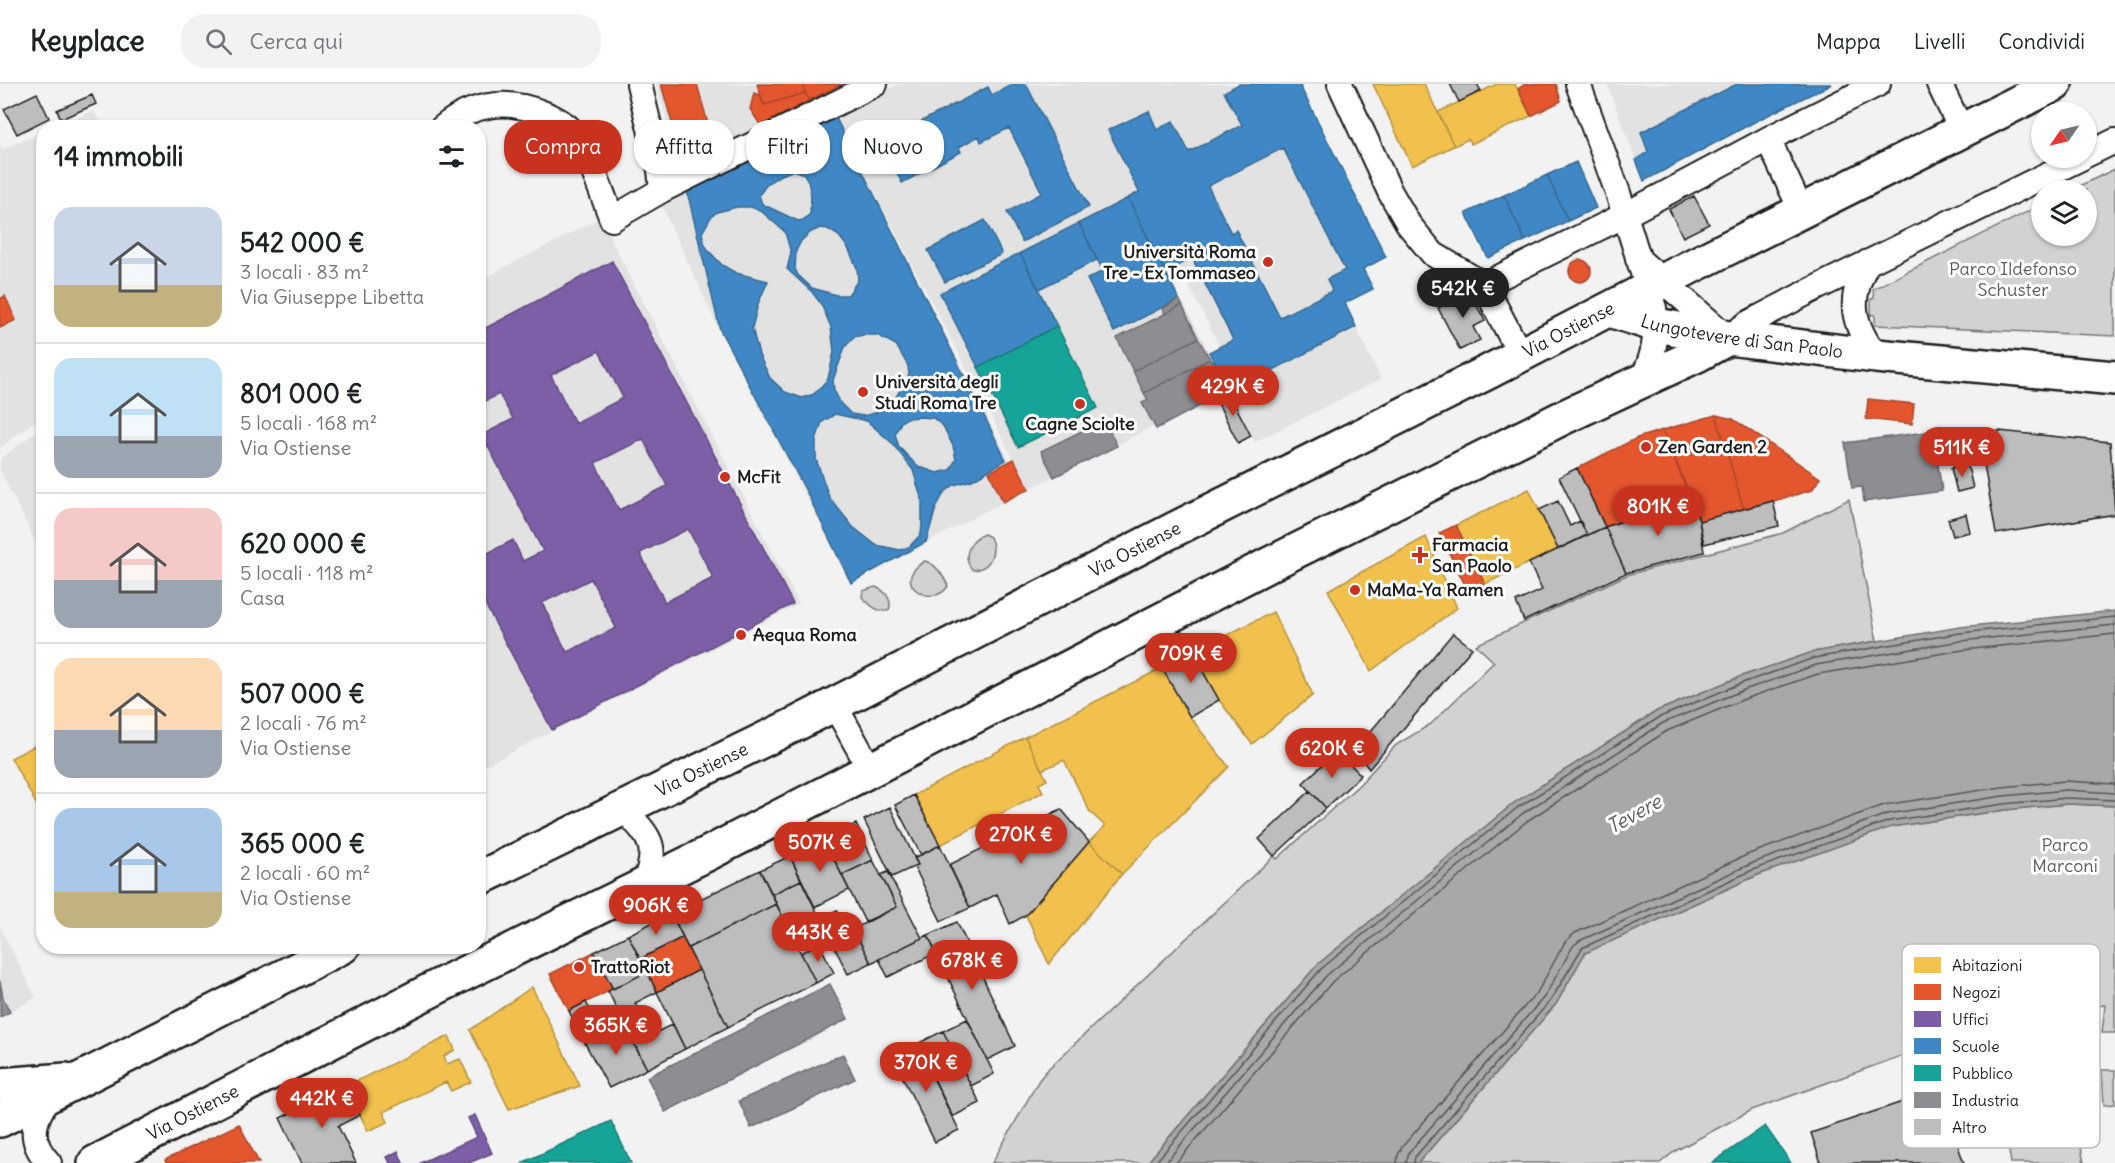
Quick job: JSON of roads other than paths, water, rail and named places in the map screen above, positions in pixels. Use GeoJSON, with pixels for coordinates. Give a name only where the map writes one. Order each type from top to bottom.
{"type":"FeatureCollection","features":[{"type":"Feature","properties":{"kind":"main road","name":"Via Ostiense"},"geometry":{"type":"LineString","coordinates":[[486,875],[834,704],[1174,529],[1521,356],[2055,84]]}},
{"type":"Feature","properties":{"kind":"main road","name":"Lungotevere di San Paolo"},"geometry":{"type":"LineString","coordinates":[[1610,310],[1656,325],[1728,338],[1876,356],[2115,378]]}},
{"type":"Feature","properties":{"kind":"main road","name":"Via Ostiense"},"geometry":{"type":"LineString","coordinates":[[95,1163],[1280,559],[1728,338]]}},
{"type":"Feature","properties":{"kind":"main road"},"geometry":{"type":"LineString","coordinates":[[0,1120],[328,954]]}},
{"type":"Feature","properties":{"kind":"main road"},"geometry":{"type":"LineString","coordinates":[[0,1085],[49,1082],[89,1076]]}},
{"type":"Feature","properties":{"kind":"street"},"geometry":{"type":"LineString","coordinates":[[639,84],[660,170],[662,190]]}},
{"type":"Feature","properties":{"kind":"street"},"geometry":{"type":"LineString","coordinates":[[452,120],[473,109],[507,103],[531,108],[559,120],[572,131],[581,145],[612,219],[662,190],[875,84]]}},
{"type":"Feature","properties":{"kind":"street"},"geometry":{"type":"LineString","coordinates":[[1340,84],[1390,192],[1416,235],[1439,258],[1484,285],[1521,356]]}},
{"type":"Feature","properties":{"kind":"street"},"geometry":{"type":"LineString","coordinates":[[1578,84],[1625,215],[1638,260],[1656,286],[1728,338]]}},
{"type":"Feature","properties":{"kind":"street"},"geometry":{"type":"LineString","coordinates":[[1484,285],[1878,84]]}},
{"type":"Feature","properties":{"kind":"street"},"geometry":{"type":"LineString","coordinates":[[1939,84],[1962,131]]}},
{"type":"Feature","properties":{"kind":"street"},"geometry":{"type":"LineString","coordinates":[[1768,139],[1802,212]]}},
{"type":"Feature","properties":{"kind":"street"},"geometry":{"type":"LineString","coordinates":[[2097,150],[2115,141]]}},
{"type":"Feature","properties":{"kind":"street","name":"Via Ostiense"},"geometry":{"type":"LineString","coordinates":[[1728,338],[1747,324],[1868,262],[2061,168]]}},
{"type":"Feature","properties":{"kind":"street","name":"Lungotevere di San Paolo"},"geometry":{"type":"LineString","coordinates":[[1868,262],[1859,278],[1856,291],[1856,316],[1863,339],[1876,356]]}},
{"type":"Feature","properties":{"kind":"street"},"geometry":{"type":"LineString","coordinates":[[1641,382],[1653,355],[1656,286]]}},
{"type":"Feature","properties":{"kind":"street"},"geometry":{"type":"LineString","coordinates":[[834,704],[870,769]]}},
{"type":"Feature","properties":{"kind":"street"},"geometry":{"type":"LineString","coordinates":[[622,808],[642,831],[652,849],[652,861],[644,885]]}},
{"type":"Feature","properties":{"kind":"street"},"geometry":{"type":"LineString","coordinates":[[49,1097],[37,1116],[34,1130],[38,1148],[49,1163]]}},
{"type":"Feature","properties":{"kind":"water","name":"Tevere"},"geometry":{"type":"Polygon","coordinates":[[[2115,611],[2115,806],[2068,804],[2005,810],[1891,827],[1758,875],[1585,953],[1556,1004],[1418,1163],[1147,1163],[1317,965],[1514,803],[1657,711],[1739,677],[1813,652],[1960,627],[2115,611]]]}},
{"type":"Feature","properties":{"kind":"place","name":"Università Roma Tre - Ex Tommaseo"},"geometry":{"type":"Point","coordinates":[1268,262]}},
{"type":"Feature","properties":{"kind":"place","name":"Università degli Studi Roma Tre"},"geometry":{"type":"Point","coordinates":[863,392]}},
{"type":"Feature","properties":{"kind":"place","name":"Cagne Sciolte"},"geometry":{"type":"Point","coordinates":[1080,404]}},
{"type":"Feature","properties":{"kind":"place","name":"Zen Garden 2"},"geometry":{"type":"Point","coordinates":[1646,447]}},
{"type":"Feature","properties":{"kind":"place","name":"McFit"},"geometry":{"type":"Point","coordinates":[725,477]}},
{"type":"Feature","properties":{"kind":"place","name":"Farmacia San Paolo"},"geometry":{"type":"Point","coordinates":[1420,555]}},
{"type":"Feature","properties":{"kind":"place","name":"MaMa-Ya Ramen"},"geometry":{"type":"Point","coordinates":[1355,590]}},
{"type":"Feature","properties":{"kind":"place","name":"Aequa Roma"},"geometry":{"type":"Point","coordinates":[741,635]}},
{"type":"Feature","properties":{"kind":"place","name":"TrattoRiot"},"geometry":{"type":"Point","coordinates":[579,967]}},
{"type":"Feature","properties":{"kind":"park label","name":"Parco Ildefonso Schuster"},"geometry":{"type":"Point","coordinates":[2013,279]}},
{"type":"Feature","properties":{"kind":"park label","name":"Parco Marconi"},"geometry":{"type":"Point","coordinates":[2065,855]}}]}
